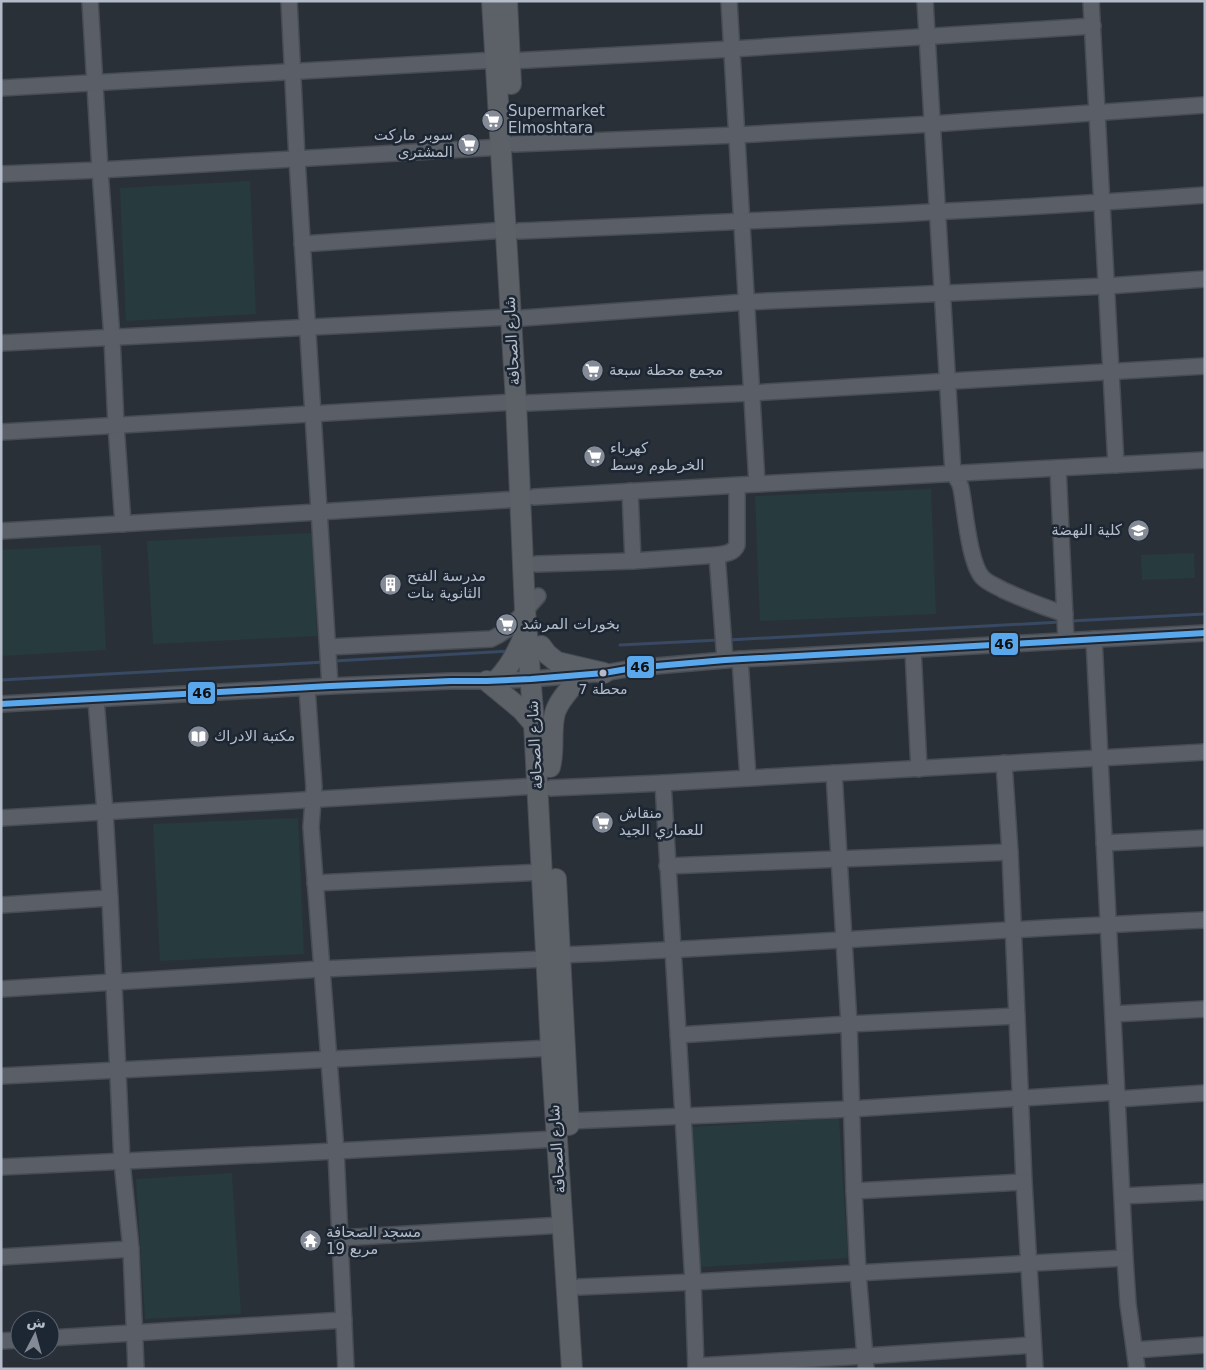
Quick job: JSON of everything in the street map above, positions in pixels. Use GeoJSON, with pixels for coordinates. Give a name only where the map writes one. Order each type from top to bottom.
{"type":"FeatureCollection","features":[{"type":"Feature","properties":{"kind":"main road","name":"شارع الصحافة"},"geometry":{"type":"LineString","coordinates":[[492,1],[503,60],[527,498],[530,612],[550,767],[544,787],[542,872],[553,957],[569,1121],[584,1369]]}},
{"type":"Feature","properties":{"kind":"main road","name":"شارع الصحافة"},"geometry":{"type":"LineString","coordinates":[[503,60],[507,1]]}},
{"type":"Feature","properties":{"kind":"main road","name":"شارع الصحافة"},"geometry":{"type":"LineString","coordinates":[[527,498],[536,564],[530,612],[541,646],[534,724],[544,787],[553,957],[551,1048],[572,1369]]}},
{"type":"Feature","properties":{"kind":"main road"},"geometry":{"type":"LineString","coordinates":[[530,612],[514,658],[503,674],[491,681],[534,724]]}},
{"type":"Feature","properties":{"kind":"main road"},"geometry":{"type":"LineString","coordinates":[[541,646],[557,662],[604,673]]}},
{"type":"Feature","properties":{"kind":"main road"},"geometry":{"type":"LineString","coordinates":[[550,767],[553,753],[554,714],[562,699],[582,675]]}},
{"type":"Feature","properties":{"kind":"street"},"geometry":{"type":"LineString","coordinates":[[90,1],[123,524]]}},
{"type":"Feature","properties":{"kind":"street"},"geometry":{"type":"LineString","coordinates":[[289,1],[296,159],[330,686]]}},
{"type":"Feature","properties":{"kind":"street"},"geometry":{"type":"LineString","coordinates":[[729,1],[757,484]]}},
{"type":"Feature","properties":{"kind":"street"},"geometry":{"type":"LineString","coordinates":[[925,1],[952,473],[961,488],[972,553],[982,577],[991,584],[1020,598],[1065,614]]}},
{"type":"Feature","properties":{"kind":"street"},"geometry":{"type":"LineString","coordinates":[[1091,1],[1116,465]]}},
{"type":"Feature","properties":{"kind":"street"},"geometry":{"type":"LineString","coordinates":[[1,88],[732,49],[1093,26]]}},
{"type":"Feature","properties":{"kind":"street"},"geometry":{"type":"LineString","coordinates":[[1,174],[296,159],[508,145],[932,124],[1205,105]]}},
{"type":"Feature","properties":{"kind":"street"},"geometry":{"type":"LineString","coordinates":[[302,244],[513,230],[742,222],[1205,195]]}},
{"type":"Feature","properties":{"kind":"street"},"geometry":{"type":"LineString","coordinates":[[1,343],[517,318],[746,302],[1107,286],[1205,279]]}},
{"type":"Feature","properties":{"kind":"street"},"geometry":{"type":"LineString","coordinates":[[1,432],[522,403],[752,393],[1205,366]]}},
{"type":"Feature","properties":{"kind":"street"},"geometry":{"type":"LineString","coordinates":[[1,531],[630,491],[1205,460]]}},
{"type":"Feature","properties":{"kind":"street"},"geometry":{"type":"LineString","coordinates":[[1058,468],[1066,640]]}},
{"type":"Feature","properties":{"kind":"street"},"geometry":{"type":"LineString","coordinates":[[536,564],[718,556],[732,551],[736,549],[737,545],[737,486]]}},
{"type":"Feature","properties":{"kind":"street"},"geometry":{"type":"LineString","coordinates":[[630,491],[633,561]]}},
{"type":"Feature","properties":{"kind":"street"},"geometry":{"type":"LineString","coordinates":[[718,556],[748,778]]}},
{"type":"Feature","properties":{"kind":"street"},"geometry":{"type":"LineString","coordinates":[[328,647],[491,640],[530,612]]}},
{"type":"Feature","properties":{"kind":"street"},"geometry":{"type":"LineString","coordinates":[[1,704],[330,686],[538,679],[604,673],[633,668],[732,660],[1205,633]]}},
{"type":"Feature","properties":{"kind":"street"},"geometry":{"type":"LineString","coordinates":[[1094,639],[1125,1258],[1128,1304],[1137,1369]]}},
{"type":"Feature","properties":{"kind":"street"},"geometry":{"type":"LineString","coordinates":[[913,650],[919,768]]}},
{"type":"Feature","properties":{"kind":"street"},"geometry":{"type":"LineString","coordinates":[[307,688],[314,787],[311,826],[336,1151],[346,1369]]}},
{"type":"Feature","properties":{"kind":"street"},"geometry":{"type":"LineString","coordinates":[[96,700],[105,812],[122,1162],[131,1249],[136,1369]]}},
{"type":"Feature","properties":{"kind":"street"},"geometry":{"type":"LineString","coordinates":[[1,818],[1205,752]]}},
{"type":"Feature","properties":{"kind":"street"},"geometry":{"type":"LineString","coordinates":[[1004,763],[1035,1369]]}},
{"type":"Feature","properties":{"kind":"street"},"geometry":{"type":"LineString","coordinates":[[834,773],[844,939],[858,1273],[866,1362]]}},
{"type":"Feature","properties":{"kind":"street"},"geometry":{"type":"LineString","coordinates":[[662,783],[693,1282],[696,1367],[866,1362],[1033,1344]]}},
{"type":"Feature","properties":{"kind":"street"},"geometry":{"type":"LineString","coordinates":[[1104,843],[1205,838]]}},
{"type":"Feature","properties":{"kind":"street"},"geometry":{"type":"LineString","coordinates":[[667,866],[1010,852]]}},
{"type":"Feature","properties":{"kind":"street"},"geometry":{"type":"LineString","coordinates":[[315,883],[542,872]]}},
{"type":"Feature","properties":{"kind":"street"},"geometry":{"type":"LineString","coordinates":[[1,905],[110,898]]}},
{"type":"Feature","properties":{"kind":"street"},"geometry":{"type":"LineString","coordinates":[[1,989],[844,939],[1205,920]]}},
{"type":"Feature","properties":{"kind":"street"},"geometry":{"type":"LineString","coordinates":[[1113,1014],[1205,1009]]}},
{"type":"Feature","properties":{"kind":"street"},"geometry":{"type":"LineString","coordinates":[[678,1035],[1017,1016]]}},
{"type":"Feature","properties":{"kind":"street"},"geometry":{"type":"LineString","coordinates":[[1,1076],[551,1048]]}},
{"type":"Feature","properties":{"kind":"street"},"geometry":{"type":"LineString","coordinates":[[569,1121],[851,1109],[1020,1098],[1205,1093]]}},
{"type":"Feature","properties":{"kind":"street"},"geometry":{"type":"LineString","coordinates":[[1,1168],[556,1139]]}},
{"type":"Feature","properties":{"kind":"street"},"geometry":{"type":"LineString","coordinates":[[854,1191],[1024,1182]]}},
{"type":"Feature","properties":{"kind":"street"},"geometry":{"type":"LineString","coordinates":[[1122,1196],[1205,1192]]}},
{"type":"Feature","properties":{"kind":"street"},"geometry":{"type":"LineString","coordinates":[[339,1238],[562,1226]]}},
{"type":"Feature","properties":{"kind":"street"},"geometry":{"type":"LineString","coordinates":[[1,1257],[131,1249]]}},
{"type":"Feature","properties":{"kind":"street"},"geometry":{"type":"LineString","coordinates":[[579,1287],[1125,1258]]}},
{"type":"Feature","properties":{"kind":"street"},"geometry":{"type":"LineString","coordinates":[[60,1337],[344,1320]]}},
{"type":"Feature","properties":{"kind":"street"},"geometry":{"type":"LineString","coordinates":[[1135,1350],[1205,1345]]}},
{"type":"Feature","properties":{"kind":"green space"},"geometry":{"type":"Polygon","coordinates":[[[250,181],[256,314],[126,321],[120,188],[250,181]]]}},
{"type":"Feature","properties":{"kind":"green space"},"geometry":{"type":"Polygon","coordinates":[[[931,489],[936,614],[760,621],[755,496],[931,489]]]}},
{"type":"Feature","properties":{"kind":"green space"},"geometry":{"type":"Polygon","coordinates":[[[312,533],[317,636],[153,644],[147,541],[312,533]]]}},
{"type":"Feature","properties":{"kind":"green space"},"geometry":{"type":"Polygon","coordinates":[[[101,545],[106,650],[1,656],[1,550],[101,545]]]}},
{"type":"Feature","properties":{"kind":"green space"},"geometry":{"type":"Polygon","coordinates":[[[1194,553],[1195,578],[1142,580],[1141,555],[1194,553]]]}},
{"type":"Feature","properties":{"kind":"green space"},"geometry":{"type":"Polygon","coordinates":[[[298,818],[304,954],[160,961],[153,824],[298,818]]]}},
{"type":"Feature","properties":{"kind":"green space"},"geometry":{"type":"Polygon","coordinates":[[[839,1118],[848,1258],[701,1267],[691,1127],[839,1118]]]}},
{"type":"Feature","properties":{"kind":"green space"},"geometry":{"type":"Polygon","coordinates":[[[232,1173],[241,1314],[145,1319],[136,1179],[232,1173]]]}},
{"type":"Feature","properties":{"kind":"waterway"},"geometry":{"type":"LineString","coordinates":[[1070,621],[1205,614]]}},
{"type":"Feature","properties":{"kind":"waterway"},"geometry":{"type":"LineString","coordinates":[[728,640],[1061,622]]}},
{"type":"Feature","properties":{"kind":"waterway"},"geometry":{"type":"LineString","coordinates":[[620,645],[719,640]]}},
{"type":"Feature","properties":{"kind":"waterway"},"geometry":{"type":"LineString","coordinates":[[334,661],[510,651]]}},
{"type":"Feature","properties":{"kind":"waterway"},"geometry":{"type":"LineString","coordinates":[[1,680],[325,662]]}},
{"type":"Feature","properties":{"kind":"transit line","name":"46"},"geometry":{"type":"LineString","coordinates":[[1,704],[330,686],[531,679],[725,660],[1205,633]]}},
{"type":"Feature","properties":{"kind":"place","name":"Supermarket Elmoshtara"},"geometry":{"type":"Point","coordinates":[492,120]}},
{"type":"Feature","properties":{"kind":"place","name":"سوبر ماركت المشترى"},"geometry":{"type":"Point","coordinates":[469,144]}},
{"type":"Feature","properties":{"kind":"place","name":"مجمع محطة سبعة"},"geometry":{"type":"Point","coordinates":[593,370]}},
{"type":"Feature","properties":{"kind":"place","name":"كهرباء الخرطوم وسط"},"geometry":{"type":"Point","coordinates":[594,457]}},
{"type":"Feature","properties":{"kind":"place","name":"كلية النهضة"},"geometry":{"type":"Point","coordinates":[1138,530]}},
{"type":"Feature","properties":{"kind":"place","name":"مدرسة الفتح الثانوية بنات"},"geometry":{"type":"Point","coordinates":[391,585]}},
{"type":"Feature","properties":{"kind":"place","name":"بخورات المرشد"},"geometry":{"type":"Point","coordinates":[506,624]}},
{"type":"Feature","properties":{"kind":"place","name":"محطة 7"},"geometry":{"type":"Point","coordinates":[603,673]}},
{"type":"Feature","properties":{"kind":"place","name":"مكتبة الادراك"},"geometry":{"type":"Point","coordinates":[198,736]}},
{"type":"Feature","properties":{"kind":"place","name":"منقاش للعماري الجيد"},"geometry":{"type":"Point","coordinates":[603,822]}},
{"type":"Feature","properties":{"kind":"place","name":"مسجد الصحافة مربع 19"},"geometry":{"type":"Point","coordinates":[310,1241]}}]}
